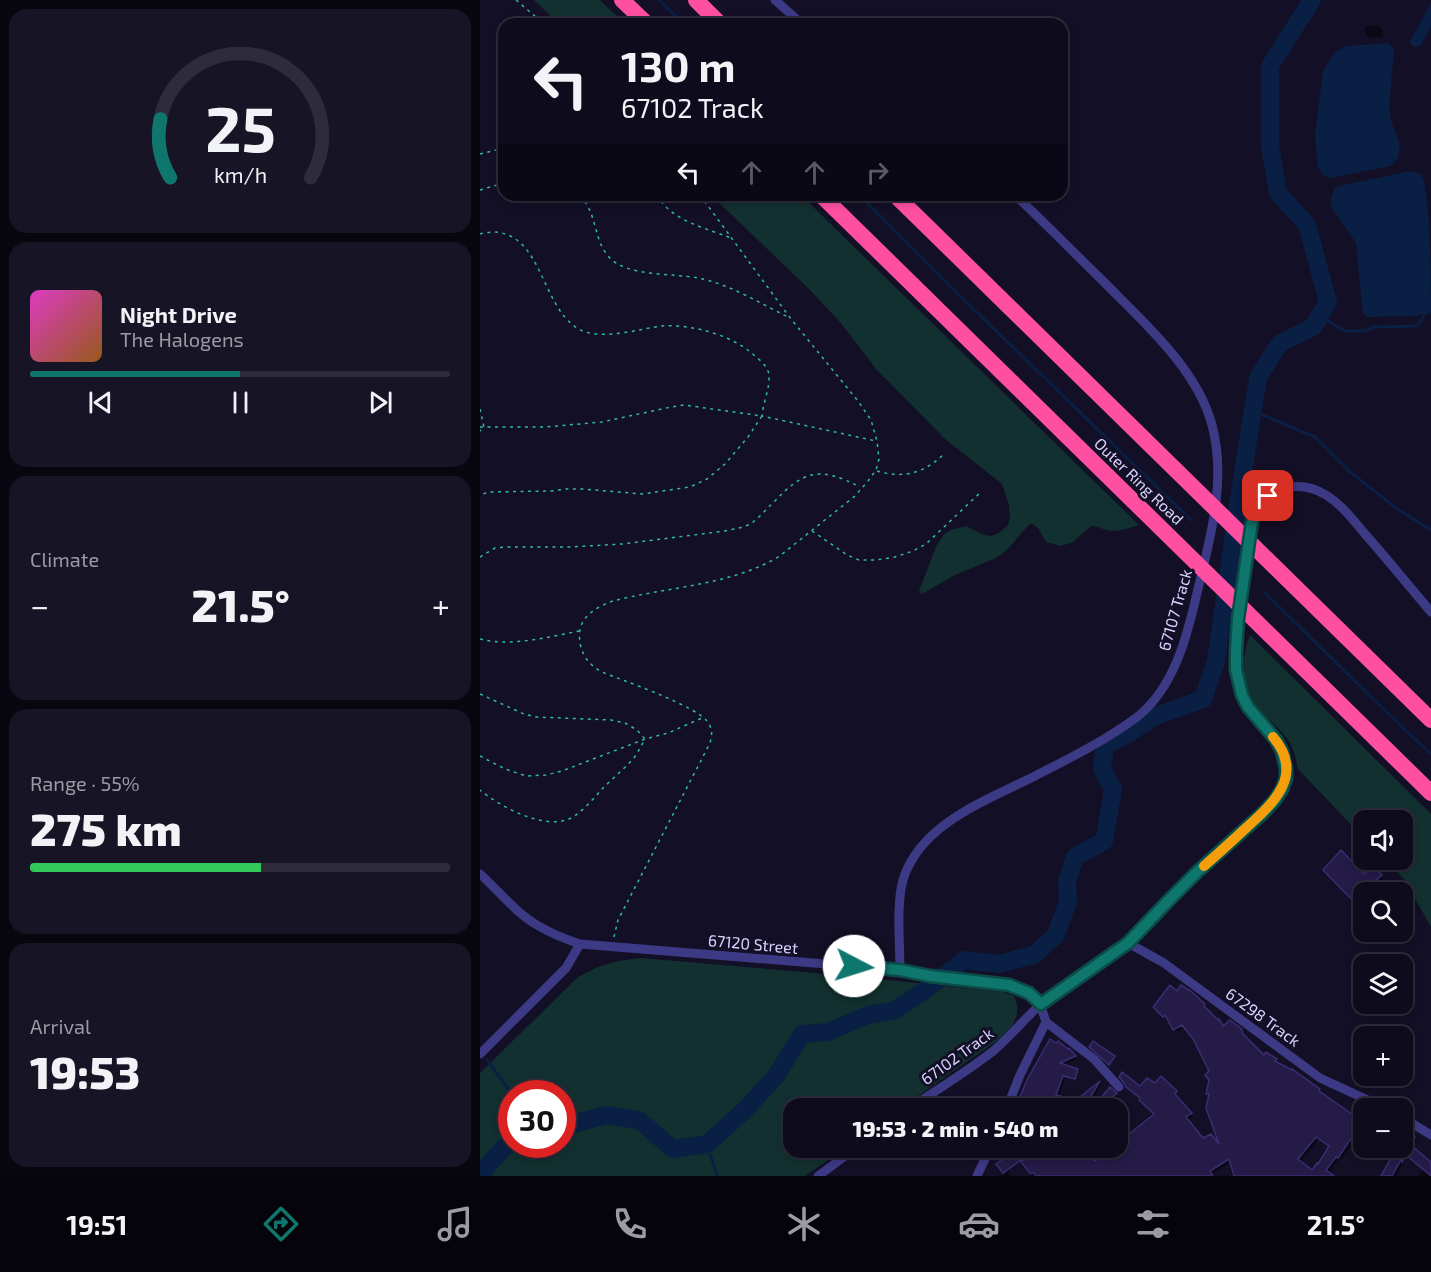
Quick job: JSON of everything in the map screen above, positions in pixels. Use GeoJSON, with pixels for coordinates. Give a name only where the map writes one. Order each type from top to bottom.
{"type":"FeatureCollection","features":[{"type":"Feature","properties":{"kind":"highway"},"geometry":{"type":"LineString","coordinates":[[622,0],[640,18]]}},
{"type":"Feature","properties":{"kind":"highway"},"geometry":{"type":"LineString","coordinates":[[696,0],[714,18]]}},
{"type":"Feature","properties":{"kind":"highway","name":"Outer Ring Road"},"geometry":{"type":"LineString","coordinates":[[827,201],[1184,551],[1245,619],[1431,793]]}},
{"type":"Feature","properties":{"kind":"highway","name":"Outer Ring Road"},"geometry":{"type":"LineString","coordinates":[[901,201],[1431,720]]}},
{"type":"Feature","properties":{"kind":"street"},"geometry":{"type":"LineString","coordinates":[[775,0],[795,18]]}},
{"type":"Feature","properties":{"kind":"street","name":"67107 Track"},"geometry":{"type":"LineString","coordinates":[[900,970],[901,892],[904,878],[914,858],[929,839],[961,814],[1070,758],[1138,716],[1154,700],[1167,682],[1178,659],[1194,607],[1211,537],[1218,484],[1215,444],[1212,425],[1206,409],[1185,370],[1155,334],[1021,201]]}},
{"type":"Feature","properties":{"kind":"street","name":"67102 Track"},"geometry":{"type":"LineString","coordinates":[[925,1098],[992,1052],[1041,1004],[1128,943],[1197,872],[1262,814],[1282,789],[1286,769],[1282,751],[1276,740],[1248,707],[1238,682],[1236,651],[1245,619],[1245,568],[1252,521],[1263,501],[1273,493],[1297,486],[1317,490],[1328,496],[1372,541],[1431,612]]}},
{"type":"Feature","properties":{"kind":"street","name":"67120 Street"},"geometry":{"type":"LineString","coordinates":[[480,874],[521,914],[535,924],[580,944],[900,970],[930,976],[1009,985],[1029,993],[1041,1004]]}},
{"type":"Feature","properties":{"kind":"street","name":"67298 Track"},"geometry":{"type":"LineString","coordinates":[[1128,943],[1164,963],[1320,1078],[1363,1098]]}},
{"type":"Feature","properties":{"kind":"street"},"geometry":{"type":"LineString","coordinates":[[480,1054],[566,968],[580,944]]}},
{"type":"Feature","properties":{"kind":"street"},"geometry":{"type":"LineString","coordinates":[[1041,1004],[1046,1022],[1094,1059],[1119,1087]]}},
{"type":"Feature","properties":{"kind":"street"},"geometry":{"type":"LineString","coordinates":[[1010,1098],[1046,1022]]}},
{"type":"Feature","properties":{"kind":"street"},"geometry":{"type":"LineString","coordinates":[[1413,1124],[1431,1135]]}},
{"type":"Feature","properties":{"kind":"street"},"geometry":{"type":"LineString","coordinates":[[818,1176],[842,1158]]}},
{"type":"Feature","properties":{"kind":"street"},"geometry":{"type":"LineString","coordinates":[[977,1176],[985,1158]]}},
{"type":"Feature","properties":{"kind":"path"},"geometry":{"type":"LineString","coordinates":[[516,0],[537,18]]}},
{"type":"Feature","properties":{"kind":"path"},"geometry":{"type":"LineString","coordinates":[[480,154],[498,150]]}},
{"type":"Feature","properties":{"kind":"path"},"geometry":{"type":"LineString","coordinates":[[480,190],[498,185]]}},
{"type":"Feature","properties":{"kind":"path"},"geometry":{"type":"LineString","coordinates":[[585,201],[591,211],[603,249],[619,265],[647,272],[699,278],[738,291],[791,319]]}},
{"type":"Feature","properties":{"kind":"path"},"geometry":{"type":"LineString","coordinates":[[661,201],[677,216],[732,238]]}},
{"type":"Feature","properties":{"kind":"path"},"geometry":{"type":"LineString","coordinates":[[612,947],[618,920],[711,739],[712,733],[706,720],[687,708],[596,669],[589,663],[580,645],[580,630],[585,618],[601,605],[619,599],[724,578],[768,563],[855,496],[876,470],[879,459],[871,420],[791,319],[704,201]]}},
{"type":"Feature","properties":{"kind":"path"},"geometry":{"type":"LineString","coordinates":[[480,234],[494,232],[508,235],[520,243],[531,255],[561,313],[580,330],[605,334],[677,326],[719,335],[740,344],[760,360],[767,370],[769,382],[762,416],[748,437],[725,464],[707,479],[690,486],[642,494],[566,489],[489,492],[480,495]]}},
{"type":"Feature","properties":{"kind":"path"},"geometry":{"type":"LineString","coordinates":[[480,427],[546,427],[602,422],[684,405],[762,416],[877,441]]}},
{"type":"Feature","properties":{"kind":"path"},"geometry":{"type":"LineString","coordinates":[[480,409],[484,427]]}},
{"type":"Feature","properties":{"kind":"path"},"geometry":{"type":"LineString","coordinates":[[480,431],[484,427]]}},
{"type":"Feature","properties":{"kind":"path"},"geometry":{"type":"LineString","coordinates":[[876,470],[908,474],[934,464],[944,453]]}},
{"type":"Feature","properties":{"kind":"path"},"geometry":{"type":"LineString","coordinates":[[480,557],[495,548],[622,544],[739,528],[758,518],[795,481],[817,474],[846,480],[861,488]]}},
{"type":"Feature","properties":{"kind":"path"},"geometry":{"type":"LineString","coordinates":[[811,531],[837,549],[859,560],[895,557],[913,552],[926,544],[982,491]]}},
{"type":"Feature","properties":{"kind":"path"},"geometry":{"type":"LineString","coordinates":[[480,639],[517,641],[551,637],[580,630]]}},
{"type":"Feature","properties":{"kind":"path"},"geometry":{"type":"LineString","coordinates":[[480,694],[536,717],[611,720],[624,723],[637,730],[645,739]]}},
{"type":"Feature","properties":{"kind":"path"},"geometry":{"type":"LineString","coordinates":[[480,756],[526,776],[546,775],[645,739],[668,733],[702,717]]}},
{"type":"Feature","properties":{"kind":"path"},"geometry":{"type":"LineString","coordinates":[[480,789],[491,799],[534,819],[554,822],[569,819],[583,809],[634,757],[645,739]]}},
{"type":"Feature","properties":{"kind":"green space"},"geometry":{"type":"Polygon","coordinates":[[[534,0],[600,0],[619,18],[553,18],[534,0]]]}},
{"type":"Feature","properties":{"kind":"green space"},"geometry":{"type":"Polygon","coordinates":[[[717,201],[807,201],[1139,525],[1115,531],[1091,526],[1073,542],[1061,546],[1046,542],[1038,528],[1031,523],[1009,548],[996,558],[955,575],[922,594],[919,591],[936,547],[944,534],[966,526],[991,536],[999,533],[1008,525],[1009,505],[1002,484],[945,439],[877,370],[840,322],[717,201]]]}},
{"type":"Feature","properties":{"kind":"green space"},"geometry":{"type":"Polygon","coordinates":[[[1250,635],[1431,814],[1431,927],[1413,895],[1413,882],[1406,882],[1395,870],[1413,870],[1413,810],[1353,810],[1353,827],[1297,768],[1290,743],[1256,705],[1244,676],[1244,656],[1250,635]]]}},
{"type":"Feature","properties":{"kind":"green space"},"geometry":{"type":"Polygon","coordinates":[[[641,958],[1003,992],[1014,996],[1017,1014],[1013,1025],[998,1040],[915,1098],[783,1098],[783,1158],[831,1158],[805,1176],[480,1176],[480,1073],[578,977],[598,967],[641,958]]]}},
{"type":"Feature","properties":{"kind":"water"},"geometry":{"type":"Polygon","coordinates":[[[1431,3],[1431,27],[1421,45],[1415,47],[1410,41],[1431,3]]]}},
{"type":"Feature","properties":{"kind":"water"},"geometry":{"type":"Polygon","coordinates":[[[1389,43],[1394,51],[1389,106],[1391,121],[1400,145],[1398,158],[1391,166],[1330,178],[1322,174],[1318,167],[1315,135],[1323,71],[1334,53],[1345,46],[1389,43]]]}},
{"type":"Feature","properties":{"kind":"water"},"geometry":{"type":"Polygon","coordinates":[[[1410,171],[1421,175],[1425,187],[1430,242],[1431,313],[1414,316],[1367,317],[1363,313],[1356,243],[1331,207],[1331,197],[1335,187],[1410,171]]]}},
{"type":"Feature","properties":{"kind":"building"},"geometry":{"type":"Polygon","coordinates":[[[1341,850],[1353,863],[1353,870],[1360,870],[1364,874],[1368,870],[1377,870],[1382,875],[1375,882],[1353,882],[1353,901],[1323,870],[1341,850]]]}},
{"type":"Feature","properties":{"kind":"building"},"geometry":{"type":"Polygon","coordinates":[[[1170,985],[1177,991],[1181,985],[1205,1004],[1204,1006],[1219,1019],[1223,1026],[1230,1020],[1242,1029],[1242,1033],[1264,1055],[1266,1052],[1277,1059],[1275,1061],[1292,1069],[1353,1115],[1353,1136],[1338,1158],[1336,1157],[1326,1170],[1334,1176],[1234,1176],[1229,1159],[1210,1171],[1213,1176],[1036,1176],[1030,1173],[1021,1162],[1027,1158],[1093,1158],[1095,1161],[1099,1158],[1128,1158],[1128,1135],[1154,1114],[1126,1087],[1119,1077],[1122,1072],[1140,1086],[1147,1078],[1155,1083],[1161,1076],[1177,1091],[1175,1094],[1192,1113],[1186,1117],[1203,1138],[1211,1134],[1219,1144],[1206,1108],[1209,1080],[1205,1075],[1209,1071],[1193,1039],[1182,1025],[1173,1030],[1165,1015],[1163,1017],[1153,1007],[1170,985]],[[1316,1137],[1298,1159],[1312,1170],[1329,1146],[1316,1137]]]}},
{"type":"Feature","properties":{"kind":"building"},"geometry":{"type":"Polygon","coordinates":[[[1050,1039],[1069,1048],[1076,1056],[1060,1063],[1078,1069],[1075,1079],[1063,1076],[1056,1095],[1069,1098],[1019,1098],[1050,1039]]]}},
{"type":"Feature","properties":{"kind":"building"},"geometry":{"type":"Polygon","coordinates":[[[1093,1041],[1115,1056],[1109,1065],[1089,1047],[1093,1041]]]}},
{"type":"Feature","properties":{"kind":"building"},"geometry":{"type":"Polygon","coordinates":[[[1100,1081],[1090,1098],[1079,1098],[1100,1081]]]}},
{"type":"Feature","properties":{"kind":"building"},"geometry":{"type":"Polygon","coordinates":[[[1110,1087],[1117,1093],[1114,1098],[1101,1098],[1110,1087]]]}},
{"type":"Feature","properties":{"kind":"building"},"geometry":{"type":"Polygon","coordinates":[[[1413,1147],[1431,1162],[1431,1176],[1410,1158],[1413,1158],[1413,1147]]]}},
{"type":"Feature","properties":{"kind":"building"},"geometry":{"type":"Polygon","coordinates":[[[1003,1158],[1024,1158],[1003,1173],[996,1164],[1003,1158]]]}},
{"type":"Feature","properties":{"kind":"building"},"geometry":{"type":"Polygon","coordinates":[[[1391,1158],[1402,1158],[1392,1176],[1381,1176],[1391,1158]]]}},
{"type":"Feature","properties":{"kind":"waterway"},"geometry":{"type":"LineString","coordinates":[[659,0],[678,18]]}},
{"type":"Feature","properties":{"kind":"waterway"},"geometry":{"type":"LineString","coordinates":[[576,1123],[606,1115],[639,1120],[673,1149],[707,1144],[745,1110],[776,1076],[802,1034],[828,1032],[868,1015],[893,1011],[924,991],[964,960],[998,964],[1034,955],[1056,935],[1068,901],[1067,882],[1075,857],[1104,841],[1113,789],[1102,769],[1105,745],[1121,738],[1156,716],[1203,699],[1216,661],[1258,378],[1280,343],[1313,327],[1328,302],[1307,225],[1278,193],[1270,146],[1270,66],[1312,0]]}},
{"type":"Feature","properties":{"kind":"waterway"},"geometry":{"type":"LineString","coordinates":[[865,201],[1191,520]]}},
{"type":"Feature","properties":{"kind":"waterway"},"geometry":{"type":"LineString","coordinates":[[1320,316],[1345,331],[1365,331],[1375,327],[1417,326],[1425,314]]}},
{"type":"Feature","properties":{"kind":"waterway"},"geometry":{"type":"LineString","coordinates":[[1253,411],[1315,437],[1349,471],[1396,508],[1431,530]]}},
{"type":"Feature","properties":{"kind":"waterway"},"geometry":{"type":"LineString","coordinates":[[1231,558],[1240,568]]}},
{"type":"Feature","properties":{"kind":"waterway"},"geometry":{"type":"LineString","coordinates":[[1265,593],[1431,754]]}},
{"type":"Feature","properties":{"kind":"waterway"},"geometry":{"type":"LineString","coordinates":[[487,1060],[502,1080]]}},
{"type":"Feature","properties":{"kind":"waterway"},"geometry":{"type":"LineString","coordinates":[[707,1144],[717,1176]]}},
{"type":"Feature","properties":{"kind":"waterway"},"geometry":{"type":"LineString","coordinates":[[480,1175],[498,1154]]}},
{"type":"Feature","properties":{"kind":"slow traffic"},"geometry":{"type":"LineString","coordinates":[[1204,866],[1262,814],[1282,789],[1286,778],[1285,759],[1273,737]]}},
{"type":"Feature","properties":{"kind":"route"},"geometry":{"type":"LineString","coordinates":[[854,966],[1009,985],[1029,993],[1041,1004],[1128,943],[1197,872],[1275,800],[1286,778],[1285,759],[1276,740],[1248,707],[1242,695],[1236,670],[1238,619],[1252,521],[1258,508],[1268,496]]}}]}
